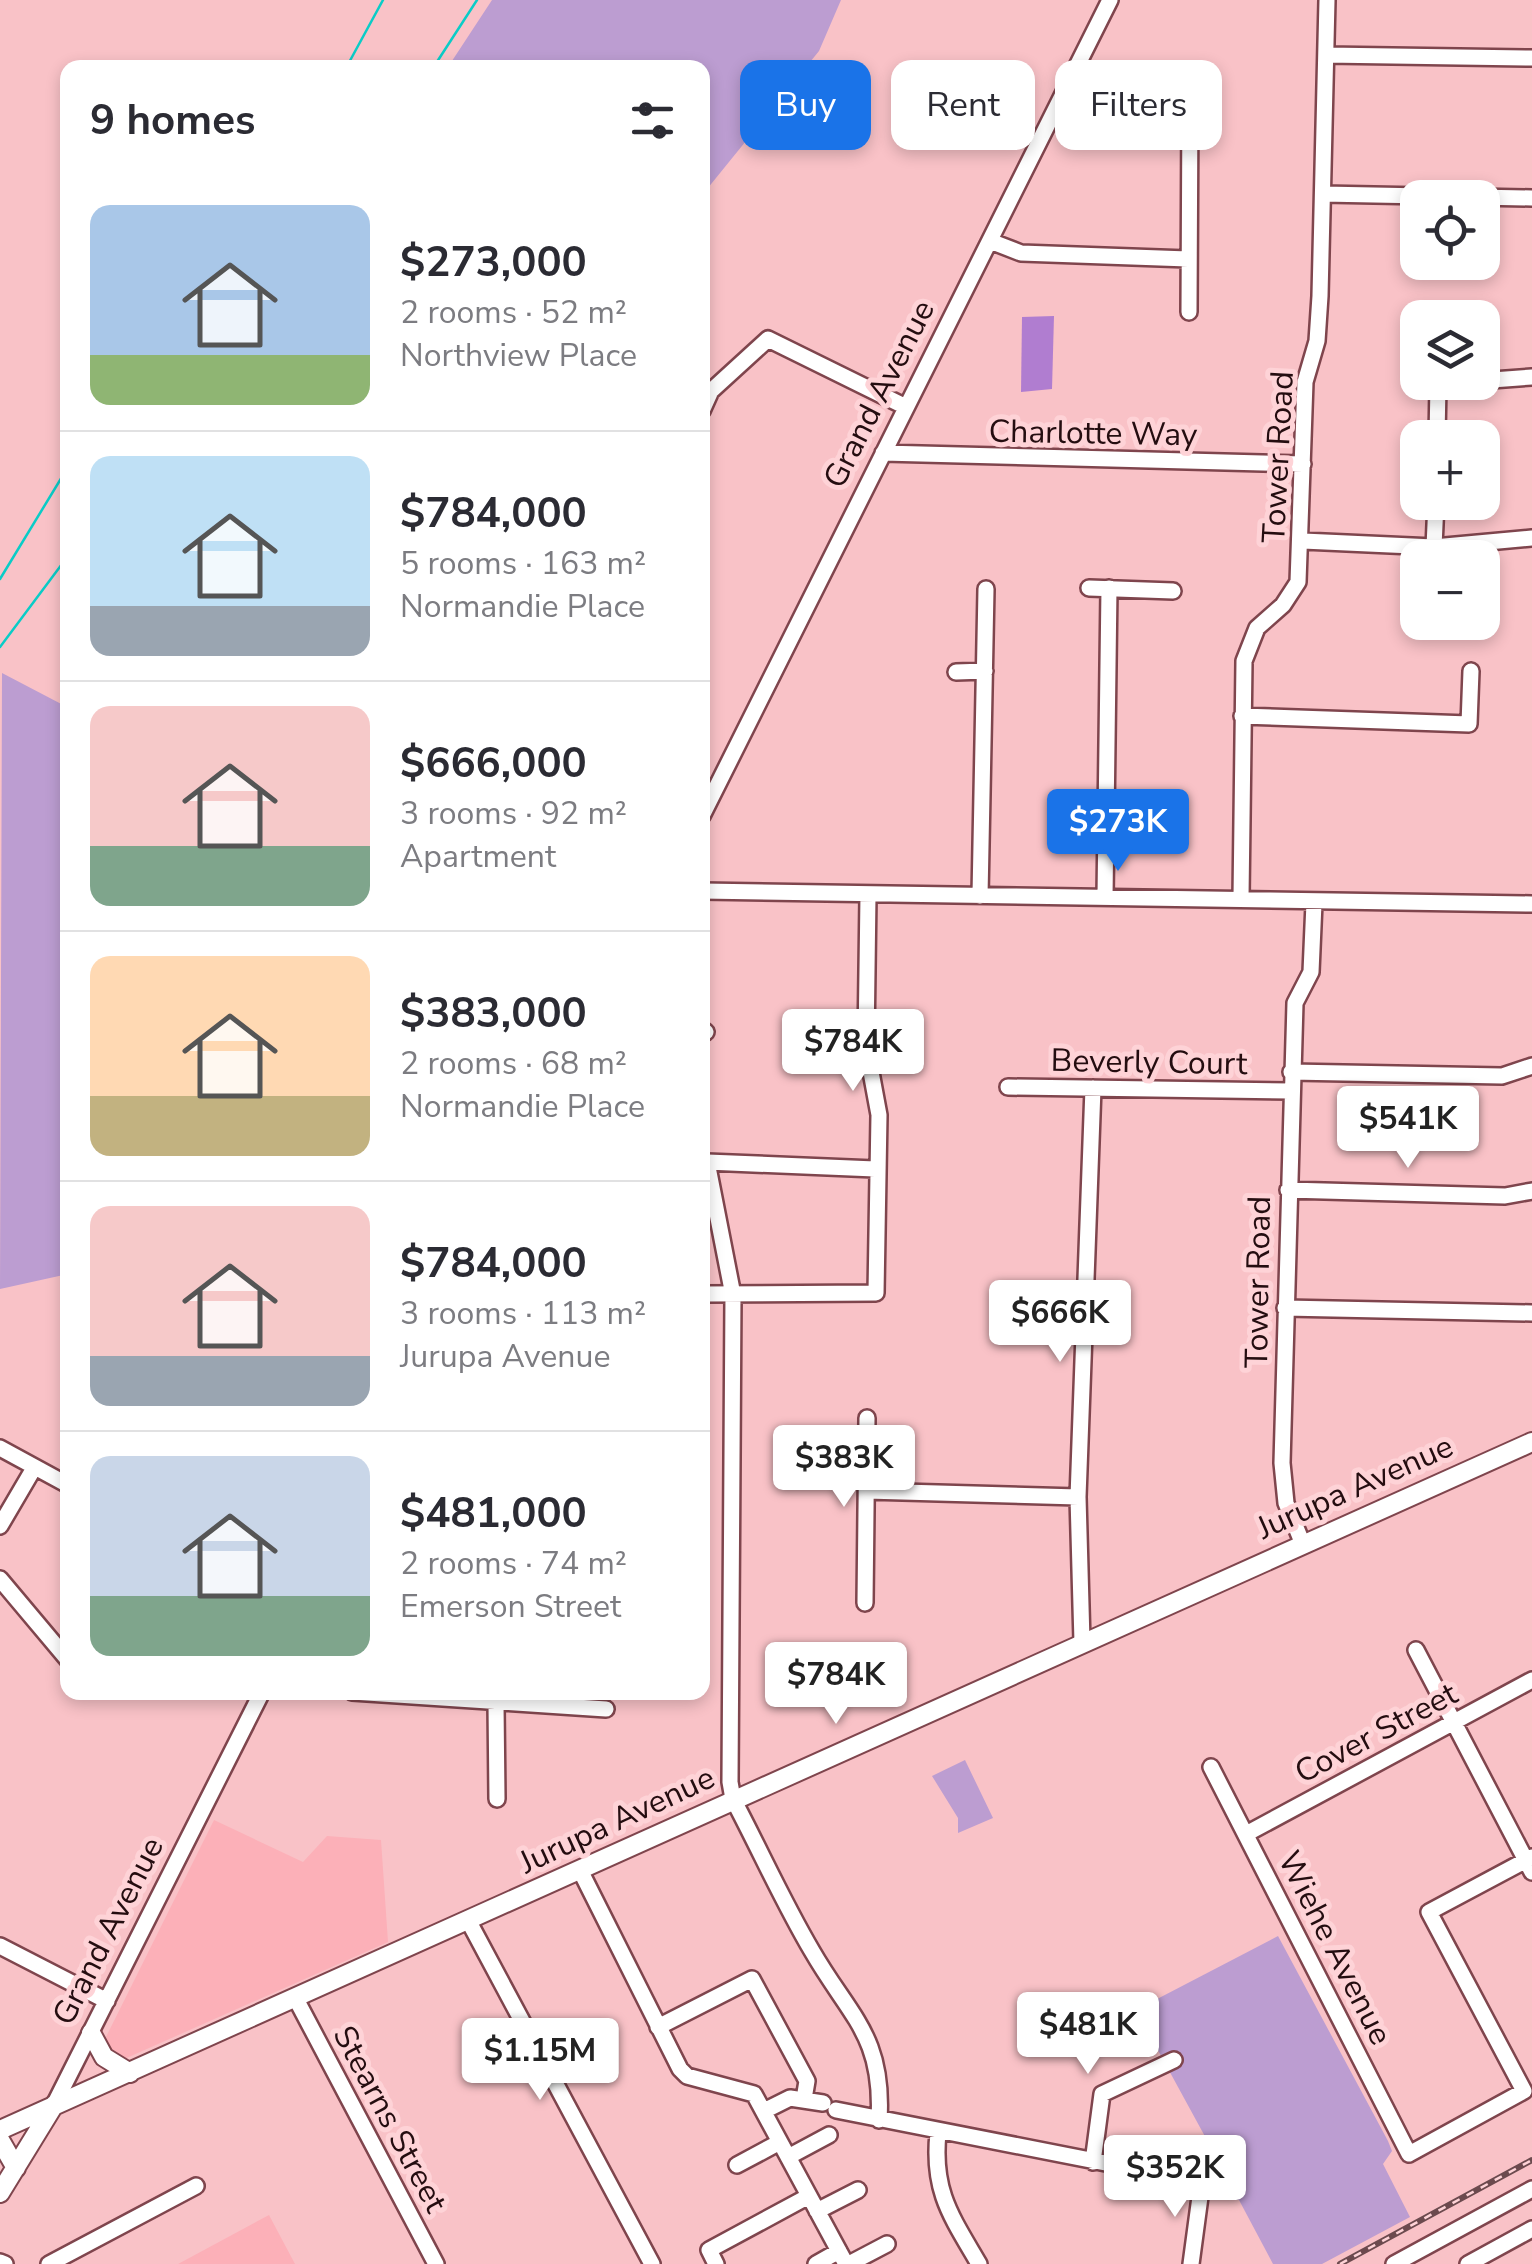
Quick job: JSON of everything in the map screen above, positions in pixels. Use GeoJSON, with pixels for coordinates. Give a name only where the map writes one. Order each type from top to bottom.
{"type":"FeatureCollection","features":[{"type":"Feature","properties":{"kind":"main road","name":"Jurupa Avenue"},"geometry":{"type":"LineString","coordinates":[[0,2130],[1302,1542],[1532,1442]]}},
{"type":"Feature","properties":{"kind":"main road"},"geometry":{"type":"LineString","coordinates":[[90,2032],[104,2058],[130,2073]]}},
{"type":"Feature","properties":{"kind":"main road","name":"Grand Avenue"},"geometry":{"type":"LineString","coordinates":[[0,2194],[54,2105]]}},
{"type":"Feature","properties":{"kind":"main road"},"geometry":{"type":"LineString","coordinates":[[0,2140],[16,2168]]}},
{"type":"Feature","properties":{"kind":"street","name":"Grand Avenue"},"geometry":{"type":"LineString","coordinates":[[710,800],[1110,0]]}},
{"type":"Feature","properties":{"kind":"street","name":"Tower Road"},"geometry":{"type":"LineString","coordinates":[[1241,898],[1244,661],[1256,628],[1283,605],[1298,582],[1303,541],[1305,382],[1317,341],[1327,0]]}},
{"type":"Feature","properties":{"kind":"street"},"geometry":{"type":"LineString","coordinates":[[1326,55],[1532,58]]}},
{"type":"Feature","properties":{"kind":"street"},"geometry":{"type":"LineString","coordinates":[[1189,150],[1189,312]]}},
{"type":"Feature","properties":{"kind":"street"},"geometry":{"type":"LineString","coordinates":[[1323,194],[1532,198]]}},
{"type":"Feature","properties":{"kind":"street"},"geometry":{"type":"LineString","coordinates":[[990,241],[1021,253],[1188,258]]}},
{"type":"Feature","properties":{"kind":"street"},"geometry":{"type":"LineString","coordinates":[[710,393],[768,339],[906,407]]}},
{"type":"Feature","properties":{"kind":"street"},"geometry":{"type":"LineString","coordinates":[[1437,420],[1438,384],[1484,384],[1532,376]]}},
{"type":"Feature","properties":{"kind":"street","name":"Charlotte Way"},"geometry":{"type":"LineString","coordinates":[[883,453],[1303,464]]}},
{"type":"Feature","properties":{"kind":"street"},"geometry":{"type":"LineString","coordinates":[[1500,541],[1532,538]]}},
{"type":"Feature","properties":{"kind":"street"},"geometry":{"type":"LineString","coordinates":[[1303,541],[1400,545]]}},
{"type":"Feature","properties":{"kind":"street"},"geometry":{"type":"LineString","coordinates":[[1089,588],[1173,591]]}},
{"type":"Feature","properties":{"kind":"street"},"geometry":{"type":"LineString","coordinates":[[1104,897],[1109,588]]}},
{"type":"Feature","properties":{"kind":"street"},"geometry":{"type":"LineString","coordinates":[[980,896],[986,589]]}},
{"type":"Feature","properties":{"kind":"street"},"geometry":{"type":"LineString","coordinates":[[956,672],[984,671]]}},
{"type":"Feature","properties":{"kind":"street"},"geometry":{"type":"LineString","coordinates":[[1242,716],[1470,724],[1471,671]]}},
{"type":"Feature","properties":{"kind":"street"},"geometry":{"type":"LineString","coordinates":[[710,891],[1532,904]]}},
{"type":"Feature","properties":{"kind":"street"},"geometry":{"type":"LineString","coordinates":[[710,1295],[876,1293],[875,1169],[879,1115],[866,1045],[868,895]]}},
{"type":"Feature","properties":{"kind":"street","name":"Tower Road"},"geometry":{"type":"LineString","coordinates":[[1302,1542],[1283,1484],[1284,1308],[1295,1003],[1311,972],[1314,903]]}},
{"type":"Feature","properties":{"kind":"street","name":"Beverly Court"},"geometry":{"type":"LineString","coordinates":[[1291,1072],[1502,1076],[1532,1066]]}},
{"type":"Feature","properties":{"kind":"street","name":"Beverly Court"},"geometry":{"type":"LineString","coordinates":[[1008,1087],[1290,1092]]}},
{"type":"Feature","properties":{"kind":"street"},"geometry":{"type":"LineString","coordinates":[[1082,1642],[1078,1497],[1093,1088]]}},
{"type":"Feature","properties":{"kind":"street"},"geometry":{"type":"LineString","coordinates":[[710,1162],[875,1169]]}},
{"type":"Feature","properties":{"kind":"street"},"geometry":{"type":"LineString","coordinates":[[710,1177],[733,1296],[727,1764],[733,1800],[813,1953],[858,2016],[874,2053],[881,2089],[879,2120]]}},
{"type":"Feature","properties":{"kind":"street"},"geometry":{"type":"LineString","coordinates":[[1288,1190],[1505,1196],[1532,1191]]}},
{"type":"Feature","properties":{"kind":"street"},"geometry":{"type":"LineString","coordinates":[[1284,1308],[1532,1313]]}},
{"type":"Feature","properties":{"kind":"street"},"geometry":{"type":"LineString","coordinates":[[864,1603],[867,1418]]}},
{"type":"Feature","properties":{"kind":"street"},"geometry":{"type":"LineString","coordinates":[[0,1448],[60,1480]]}},
{"type":"Feature","properties":{"kind":"street"},"geometry":{"type":"LineString","coordinates":[[0,1526],[34,1468]]}},
{"type":"Feature","properties":{"kind":"street"},"geometry":{"type":"LineString","coordinates":[[868,1490],[1078,1497]]}},
{"type":"Feature","properties":{"kind":"street"},"geometry":{"type":"LineString","coordinates":[[0,1579],[60,1650]]}},
{"type":"Feature","properties":{"kind":"street"},"geometry":{"type":"LineString","coordinates":[[1416,1650],[1530,1863]]}},
{"type":"Feature","properties":{"kind":"street","name":"Cover Street"},"geometry":{"type":"LineString","coordinates":[[1246,1834],[1532,1680]]}},
{"type":"Feature","properties":{"kind":"street","name":"Grand Avenue"},"geometry":{"type":"LineString","coordinates":[[54,2105],[258,1700]]}},
{"type":"Feature","properties":{"kind":"street"},"geometry":{"type":"LineString","coordinates":[[448,1700],[606,1709]]}},
{"type":"Feature","properties":{"kind":"street"},"geometry":{"type":"LineString","coordinates":[[496,1704],[497,1799]]}},
{"type":"Feature","properties":{"kind":"street","name":"Wiehe Avenue"},"geometry":{"type":"LineString","coordinates":[[1210,1767],[1409,2154],[1524,2091],[1430,1912],[1530,1863]]}},
{"type":"Feature","properties":{"kind":"street"},"geometry":{"type":"LineString","coordinates":[[580,1870],[624,1951],[658,2028],[687,2076],[754,2094],[845,2260]]}},
{"type":"Feature","properties":{"kind":"street"},"geometry":{"type":"LineString","coordinates":[[468,1920],[652,2264]]}},
{"type":"Feature","properties":{"kind":"street"},"geometry":{"type":"LineString","coordinates":[[0,1946],[107,2001]]}},
{"type":"Feature","properties":{"kind":"street"},"geometry":{"type":"LineString","coordinates":[[658,2028],[752,1979],[807,2080],[804,2099]]}},
{"type":"Feature","properties":{"kind":"street","name":"Stearns Street"},"geometry":{"type":"LineString","coordinates":[[296,1999],[436,2264]]}},
{"type":"Feature","properties":{"kind":"street"},"geometry":{"type":"LineString","coordinates":[[1093,2162],[1102,2094],[1174,2060]]}},
{"type":"Feature","properties":{"kind":"street"},"geometry":{"type":"LineString","coordinates":[[764,2111],[790,2098],[804,2099],[938,2133],[1202,2182],[1191,2264]]}},
{"type":"Feature","properties":{"kind":"street"},"geometry":{"type":"LineString","coordinates":[[938,2133],[935,2167],[942,2198],[979,2264]]}},
{"type":"Feature","properties":{"kind":"street"},"geometry":{"type":"LineString","coordinates":[[737,2164],[829,2135]]}},
{"type":"Feature","properties":{"kind":"street"},"geometry":{"type":"LineString","coordinates":[[49,2264],[196,2186]]}},
{"type":"Feature","properties":{"kind":"street"},"geometry":{"type":"LineString","coordinates":[[1394,2264],[1532,2189]]}},
{"type":"Feature","properties":{"kind":"street"},"geometry":{"type":"LineString","coordinates":[[817,2212],[858,2190]]}},
{"type":"Feature","properties":{"kind":"street"},"geometry":{"type":"LineString","coordinates":[[713,2257],[809,2196]]}},
{"type":"Feature","properties":{"kind":"street"},"geometry":{"type":"LineString","coordinates":[[1468,2264],[1532,2229]]}},
{"type":"Feature","properties":{"kind":"street"},"geometry":{"type":"LineString","coordinates":[[816,2264],[845,2260],[887,2244]]}},
{"type":"Feature","properties":{"kind":"shaded area"},"geometry":{"type":"Polygon","coordinates":[[[492,0],[841,0],[812,60],[740,60],[740,148],[710,185],[710,60],[453,60],[492,0]]]}},
{"type":"Feature","properties":{"kind":"shaded area"},"geometry":{"type":"Polygon","coordinates":[[[1054,316],[1052,389],[1021,392],[1022,317],[1054,316]]]}},
{"type":"Feature","properties":{"kind":"shaded area"},"geometry":{"type":"Polygon","coordinates":[[[2,673],[60,703],[60,1276],[0,1289],[2,673]]]}},
{"type":"Feature","properties":{"kind":"shaded area"},"geometry":{"type":"Polygon","coordinates":[[[965,1760],[993,1818],[958,1833],[958,1818],[932,1776],[965,1760]]]}},
{"type":"Feature","properties":{"kind":"shaded area"},"geometry":{"type":"Polygon","coordinates":[[[214,1820],[303,1862],[327,1836],[381,1840],[388,1942],[122,2060],[105,2047],[106,2037],[214,1820]]]}},
{"type":"Feature","properties":{"kind":"shaded area"},"geometry":{"type":"Polygon","coordinates":[[[1278,1936],[1388,2141],[1392,2151],[1383,2164],[1410,2217],[1322,2264],[1273,2264],[1239,2200],[1218,2196],[1220,2180],[1211,2171],[1220,2164],[1136,2010],[1278,1936]]]}},
{"type":"Feature","properties":{"kind":"shaded area"},"geometry":{"type":"Polygon","coordinates":[[[269,2215],[295,2264],[178,2264],[269,2215]]]}},
{"type":"Feature","properties":{"kind":"waterway"},"geometry":{"type":"LineString","coordinates":[[350,60],[383,0]]}},
{"type":"Feature","properties":{"kind":"waterway"},"geometry":{"type":"LineString","coordinates":[[438,60],[477,0]]}},
{"type":"Feature","properties":{"kind":"waterway"},"geometry":{"type":"LineString","coordinates":[[0,579],[60,480]]}},
{"type":"Feature","properties":{"kind":"waterway"},"geometry":{"type":"LineString","coordinates":[[0,647],[60,567]]}},
{"type":"Feature","properties":{"kind":"railway"},"geometry":{"type":"LineString","coordinates":[[1340,2264],[1532,2160]]}}]}
